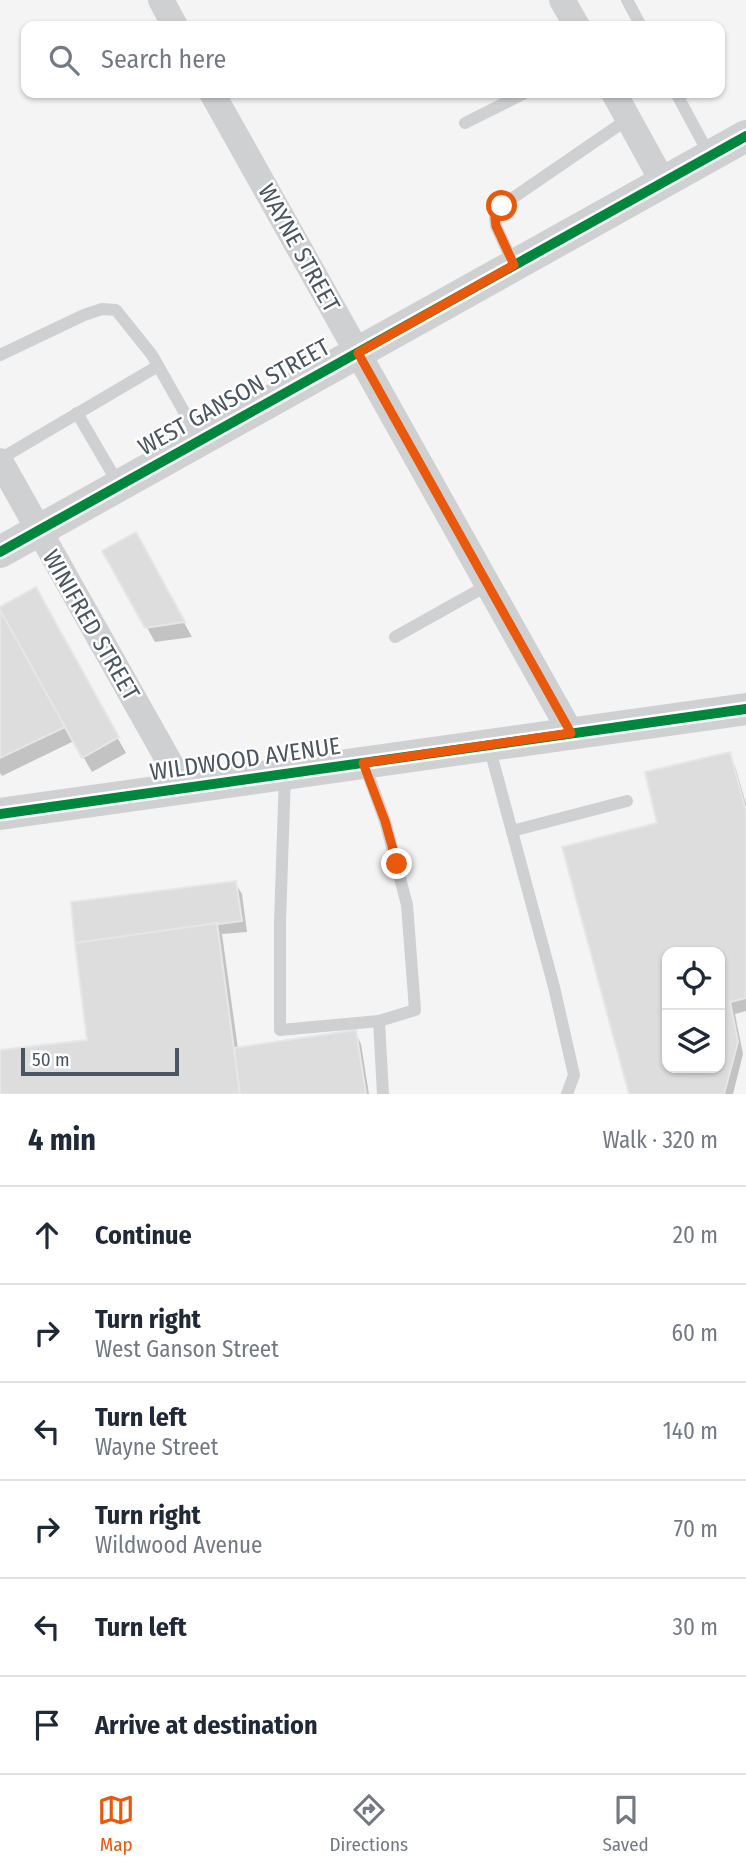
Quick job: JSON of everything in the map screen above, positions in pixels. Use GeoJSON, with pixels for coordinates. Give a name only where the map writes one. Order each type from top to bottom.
{"type":"FeatureCollection","features":[{"type":"Feature","properties":{"kind":"street"},"geometry":{"type":"LineString","coordinates":[[161,0],[172,21]]}},
{"type":"Feature","properties":{"kind":"street"},"geometry":{"type":"LineString","coordinates":[[562,0],[574,21]]}},
{"type":"Feature","properties":{"kind":"street","name":"WAYNE STREET"},"geometry":{"type":"LineString","coordinates":[[215,98],[571,733]]}},
{"type":"Feature","properties":{"kind":"street"},"geometry":{"type":"LineString","coordinates":[[617,98],[663,182]]}},
{"type":"Feature","properties":{"kind":"street","name":"WEST GANSON STREET"},"geometry":{"type":"LineString","coordinates":[[0,552],[746,136]]}},
{"type":"Feature","properties":{"kind":"street","name":"WINIFRED STREET"},"geometry":{"type":"LineString","coordinates":[[0,460],[184,789]]}},
{"type":"Feature","properties":{"kind":"street","name":"WILDWOOD AVENUE"},"geometry":{"type":"LineString","coordinates":[[0,814],[746,709]]}},
{"type":"Feature","properties":{"kind":"lane"},"geometry":{"type":"LineString","coordinates":[[627,0],[638,21]]}},
{"type":"Feature","properties":{"kind":"lane"},"geometry":{"type":"LineString","coordinates":[[465,123],[515,98]]}},
{"type":"Feature","properties":{"kind":"lane"},"geometry":{"type":"LineString","coordinates":[[679,98],[710,156]]}},
{"type":"Feature","properties":{"kind":"lane"},"geometry":{"type":"LineString","coordinates":[[514,265],[496,226],[495,218],[502,206],[628,119]]}},
{"type":"Feature","properties":{"kind":"lane"},"geometry":{"type":"LineString","coordinates":[[0,355],[84,315],[102,309],[116,310],[152,355],[200,440]]}},
{"type":"Feature","properties":{"kind":"lane"},"geometry":{"type":"LineString","coordinates":[[0,460],[158,366]]}},
{"type":"Feature","properties":{"kind":"lane"},"geometry":{"type":"LineString","coordinates":[[77,413],[119,485]]}},
{"type":"Feature","properties":{"kind":"lane"},"geometry":{"type":"LineString","coordinates":[[394,637],[488,585]]}},
{"type":"Feature","properties":{"kind":"lane"},"geometry":{"type":"LineString","coordinates":[[489,746],[554,987],[574,1075],[567,1094]]}},
{"type":"Feature","properties":{"kind":"lane"},"geometry":{"type":"LineString","coordinates":[[285,774],[280,922],[280,1030],[379,1021],[415,1010],[407,905],[385,821],[363,763]]}},
{"type":"Feature","properties":{"kind":"lane"},"geometry":{"type":"LineString","coordinates":[[512,831],[627,802]]}},
{"type":"Feature","properties":{"kind":"lane"},"geometry":{"type":"LineString","coordinates":[[379,1021],[383,1094]]}},
{"type":"Feature","properties":{"kind":"building"},"geometry":{"type":"Polygon","coordinates":[[[136,532],[185,622],[145,628],[102,551],[136,532]]]}},
{"type":"Feature","properties":{"kind":"building"},"geometry":{"type":"Polygon","coordinates":[[[36,587],[119,737],[82,758],[0,610],[0,607],[36,587]]]}},
{"type":"Feature","properties":{"kind":"building"},"geometry":{"type":"Polygon","coordinates":[[[0,610],[65,727],[0,758],[0,610]]]}},
{"type":"Feature","properties":{"kind":"building"},"geometry":{"type":"Polygon","coordinates":[[[730,752],[746,811],[746,998],[730,1002],[738,1042],[724,1094],[629,1094],[562,847],[657,823],[645,772],[730,752]]]}},
{"type":"Feature","properties":{"kind":"building"},"geometry":{"type":"Polygon","coordinates":[[[236,881],[242,921],[75,943],[71,902],[236,881]]]}},
{"type":"Feature","properties":{"kind":"building"},"geometry":{"type":"Polygon","coordinates":[[[217,923],[240,1094],[0,1094],[0,1050],[87,1040],[75,943],[217,923]]]}},
{"type":"Feature","properties":{"kind":"building"},"geometry":{"type":"Polygon","coordinates":[[[356,1030],[366,1094],[240,1094],[234,1048],[356,1030]]]}},
{"type":"Feature","properties":{"kind":"cycle path"},"geometry":{"type":"LineString","coordinates":[[0,552],[746,136]]}},
{"type":"Feature","properties":{"kind":"cycle path"},"geometry":{"type":"LineString","coordinates":[[0,814],[746,709]]}},
{"type":"Feature","properties":{"kind":"route"},"geometry":{"type":"LineString","coordinates":[[397,864],[385,821],[363,763],[571,733],[358,353],[514,265],[496,226],[495,218],[502,206]]}}]}
